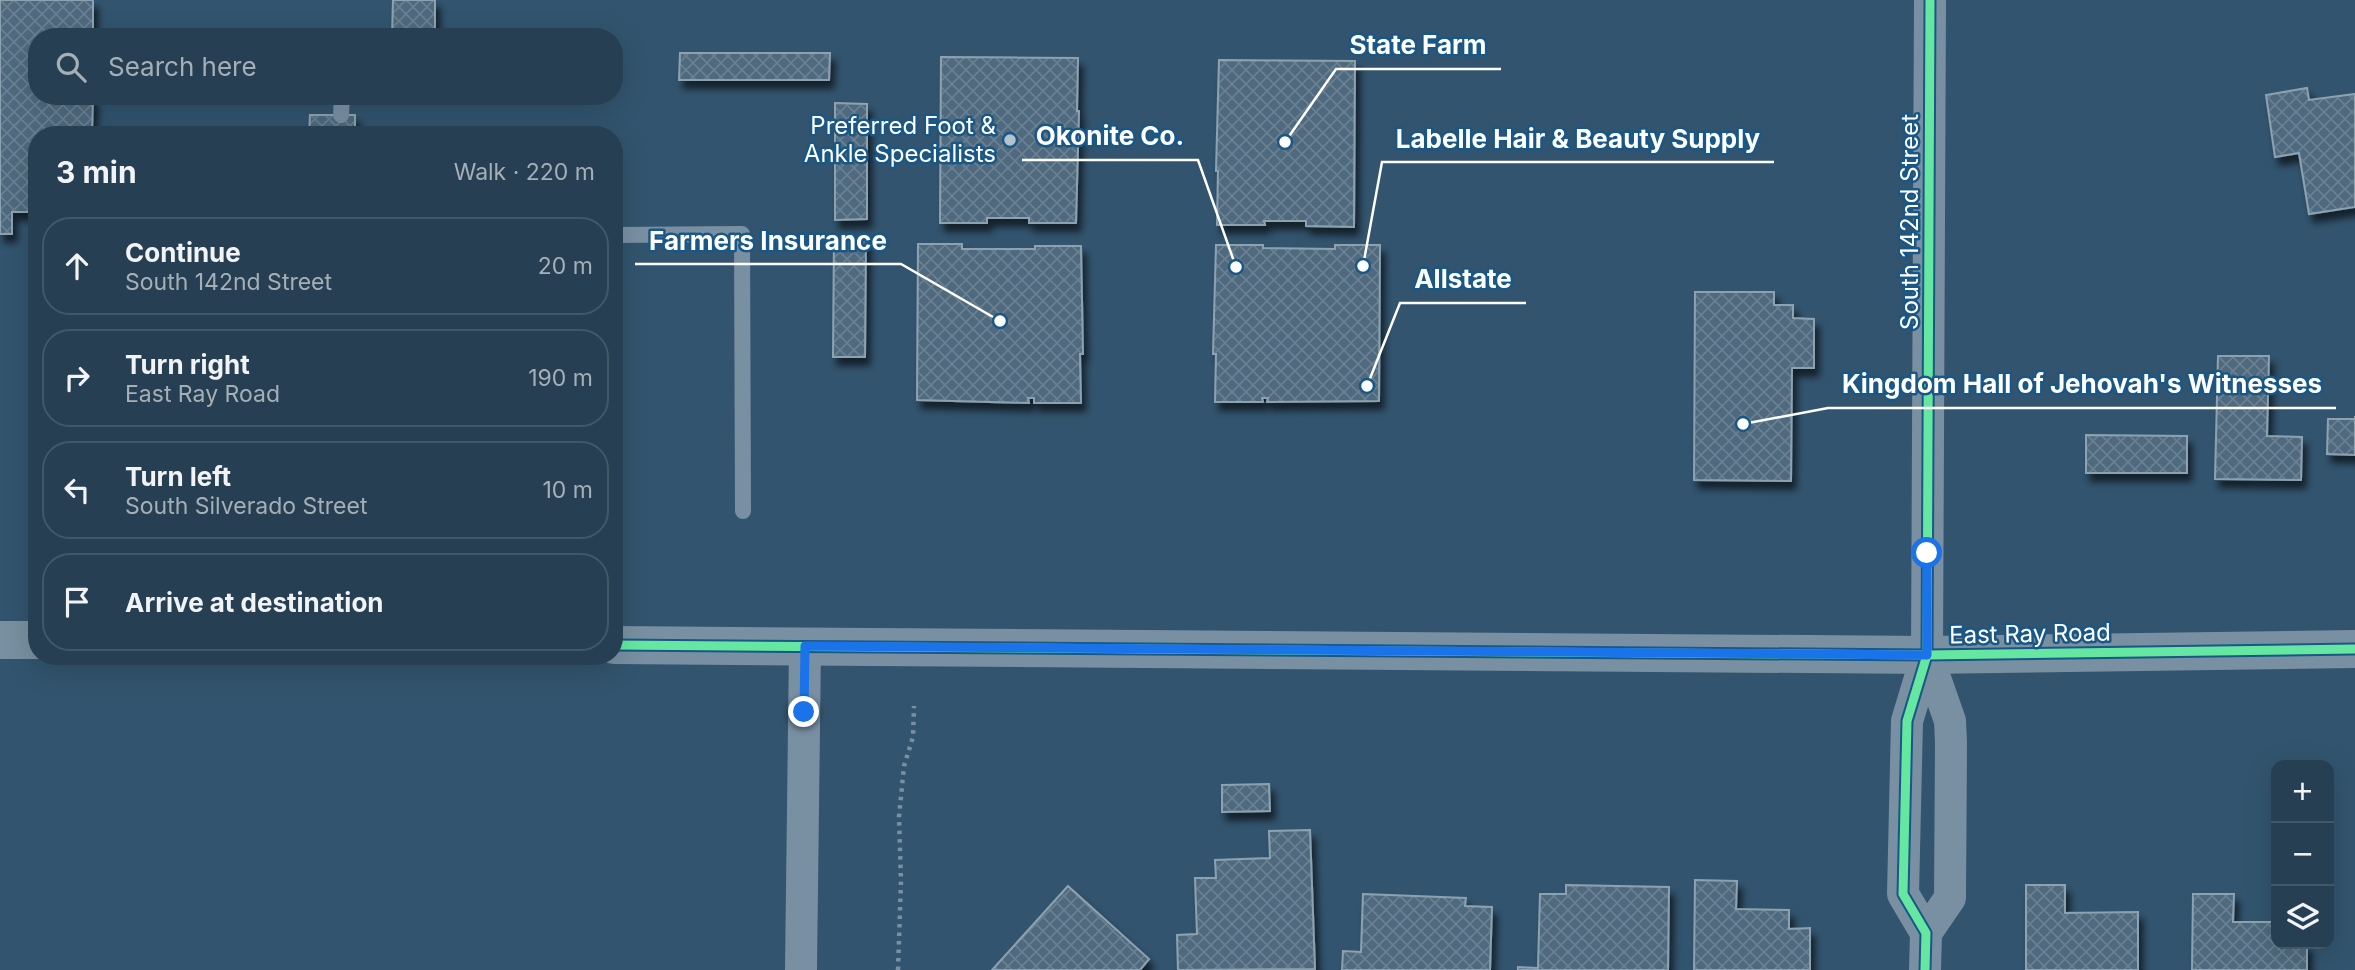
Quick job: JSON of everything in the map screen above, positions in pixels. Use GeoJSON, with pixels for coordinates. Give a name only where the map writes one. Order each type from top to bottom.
{"type":"FeatureCollection","features":[{"type":"Feature","properties":{"kind":"main road"},"geometry":{"type":"LineString","coordinates":[[0,640],[28,640]]}},
{"type":"Feature","properties":{"kind":"main road","name":"East Ray Road"},"geometry":{"type":"LineString","coordinates":[[623,645],[1927,655],[2355,649]]}},
{"type":"Feature","properties":{"kind":"street","name":"South 142nd Street"},"geometry":{"type":"LineString","coordinates":[[1927,655],[1930,0]]}},
{"type":"Feature","properties":{"kind":"street"},"geometry":{"type":"LineString","coordinates":[[801,970],[805,646]]}},
{"type":"Feature","properties":{"kind":"street"},"geometry":{"type":"LineString","coordinates":[[1926,933],[1950,898],[1951,743],[1950,721],[1927,655]]}},
{"type":"Feature","properties":{"kind":"street"},"geometry":{"type":"LineString","coordinates":[[1925,970],[1926,933],[1903,894],[1907,721],[1927,655]]}},
{"type":"Feature","properties":{"kind":"lane"},"geometry":{"type":"LineString","coordinates":[[341,115],[342,105]]}},
{"type":"Feature","properties":{"kind":"lane"},"geometry":{"type":"LineString","coordinates":[[623,235],[742,234],[743,512]]}},
{"type":"Feature","properties":{"kind":"path"},"geometry":{"type":"LineString","coordinates":[[898,970],[901,881],[899,817],[904,766],[913,737],[914,706]]}},
{"type":"Feature","properties":{"kind":"building"},"geometry":{"type":"Polygon","coordinates":[[[0,0],[93,0],[93,28],[28,28],[28,105],[93,105],[92,126],[28,126],[28,212],[12,212],[12,234],[0,234],[0,0]]]}},
{"type":"Feature","properties":{"kind":"building"},"geometry":{"type":"Polygon","coordinates":[[[393,0],[435,0],[435,28],[392,28],[393,0]]]}},
{"type":"Feature","properties":{"kind":"building"},"geometry":{"type":"Polygon","coordinates":[[[680,53],[830,53],[829,80],[679,80],[680,53]]]}},
{"type":"Feature","properties":{"kind":"building","name":"Preferred Foot & Ankle Specialists"},"geometry":{"type":"Polygon","coordinates":[[[941,57],[1078,58],[1076,223],[1029,223],[1029,218],[987,218],[987,223],[940,223],[941,57]]]}},
{"type":"Feature","properties":{"kind":"building"},"geometry":{"type":"Polygon","coordinates":[[[1219,60],[1355,61],[1354,227],[1306,226],[1306,221],[1264,221],[1265,225],[1217,225],[1219,60]]]}},
{"type":"Feature","properties":{"kind":"building"},"geometry":{"type":"Polygon","coordinates":[[[2307,88],[2309,100],[2355,94],[2355,207],[2309,214],[2299,153],[2275,157],[2266,95],[2307,88]]]}},
{"type":"Feature","properties":{"kind":"building"},"geometry":{"type":"Polygon","coordinates":[[[835,103],[867,104],[867,219],[835,220],[835,103]]]}},
{"type":"Feature","properties":{"kind":"building"},"geometry":{"type":"Polygon","coordinates":[[[310,115],[355,115],[355,126],[309,126],[310,115]]]}},
{"type":"Feature","properties":{"kind":"building"},"geometry":{"type":"Polygon","coordinates":[[[834,238],[866,238],[865,357],[833,357],[834,238]]]}},
{"type":"Feature","properties":{"kind":"building"},"geometry":{"type":"Polygon","coordinates":[[[918,244],[962,244],[962,249],[1081,246],[1081,403],[1034,403],[1034,398],[1028,398],[1029,403],[917,400],[918,244]]]}},
{"type":"Feature","properties":{"kind":"building"},"geometry":{"type":"Polygon","coordinates":[[[1216,245],[1335,249],[1335,245],[1380,245],[1379,401],[1267,402],[1268,398],[1262,398],[1263,402],[1215,402],[1216,354],[1213,354],[1216,245]]]}},
{"type":"Feature","properties":{"kind":"building"},"geometry":{"type":"Polygon","coordinates":[[[1695,292],[1774,292],[1774,305],[1793,305],[1793,318],[1814,319],[1814,368],[1792,368],[1791,481],[1694,480],[1695,292]]]}},
{"type":"Feature","properties":{"kind":"building"},"geometry":{"type":"Polygon","coordinates":[[[2218,356],[2269,356],[2267,436],[2302,437],[2301,480],[2215,479],[2218,356]]]}},
{"type":"Feature","properties":{"kind":"building"},"geometry":{"type":"Polygon","coordinates":[[[2328,419],[2355,419],[2355,455],[2327,454],[2328,419]]]}},
{"type":"Feature","properties":{"kind":"building"},"geometry":{"type":"Polygon","coordinates":[[[2086,435],[2187,436],[2187,473],[2086,473],[2086,435]]]}},
{"type":"Feature","properties":{"kind":"building"},"geometry":{"type":"Polygon","coordinates":[[[1269,784],[1270,811],[1222,812],[1222,785],[1269,784]]]}},
{"type":"Feature","properties":{"kind":"building"},"geometry":{"type":"Polygon","coordinates":[[[1310,830],[1315,969],[1178,970],[1177,935],[1197,934],[1195,878],[1216,878],[1215,860],[1270,858],[1269,831],[1310,830]]]}},
{"type":"Feature","properties":{"kind":"building"},"geometry":{"type":"Polygon","coordinates":[[[1695,880],[1737,881],[1736,909],[1789,910],[1789,929],[1810,928],[1810,970],[1694,970],[1695,880]]]}},
{"type":"Feature","properties":{"kind":"building"},"geometry":{"type":"Polygon","coordinates":[[[1566,885],[1669,887],[1668,970],[1518,970],[1518,967],[1538,968],[1540,894],[1566,894],[1566,885]]]}},
{"type":"Feature","properties":{"kind":"building"},"geometry":{"type":"Polygon","coordinates":[[[2026,885],[2065,885],[2065,913],[2138,912],[2138,970],[2026,970],[2026,885]]]}},
{"type":"Feature","properties":{"kind":"building"},"geometry":{"type":"Polygon","coordinates":[[[1068,886],[1149,959],[1140,970],[992,970],[1068,886]]]}},
{"type":"Feature","properties":{"kind":"building"},"geometry":{"type":"Polygon","coordinates":[[[1363,894],[1466,898],[1465,906],[1492,907],[1490,970],[1342,970],[1343,951],[1361,952],[1363,894]]]}},
{"type":"Feature","properties":{"kind":"building"},"geometry":{"type":"Polygon","coordinates":[[[2193,894],[2234,894],[2233,922],[2271,922],[2271,949],[2307,949],[2307,970],[2192,970],[2193,894]]]}},
{"type":"Feature","properties":{"kind":"cycle path"},"geometry":{"type":"LineString","coordinates":[[1925,970],[1926,933],[1903,894],[1907,721],[1927,655],[1930,0]]}},
{"type":"Feature","properties":{"kind":"cycle path"},"geometry":{"type":"LineString","coordinates":[[623,645],[1927,655],[2355,649]]}},
{"type":"Feature","properties":{"kind":"place","name":"Preferred Foot & Ankle Specialists"},"geometry":{"type":"Point","coordinates":[1010,140]}},
{"type":"Feature","properties":{"kind":"place","name":"State Farm"},"geometry":{"type":"Point","coordinates":[1285,142]}},
{"type":"Feature","properties":{"kind":"place","name":"Labelle Hair & Beauty Supply"},"geometry":{"type":"Point","coordinates":[1363,266]}},
{"type":"Feature","properties":{"kind":"place","name":"Okonite Co."},"geometry":{"type":"Point","coordinates":[1236,267]}},
{"type":"Feature","properties":{"kind":"place","name":"Farmers Insurance"},"geometry":{"type":"Point","coordinates":[1000,321]}},
{"type":"Feature","properties":{"kind":"place","name":"Allstate"},"geometry":{"type":"Point","coordinates":[1367,386]}},
{"type":"Feature","properties":{"kind":"place","name":"Kingdom Hall of Jehovah's Witnesses"},"geometry":{"type":"Point","coordinates":[1743,424]}},
{"type":"Feature","properties":{"kind":"route"},"geometry":{"type":"LineString","coordinates":[[804,712],[805,646],[1927,655],[1927,553]]}}]}
